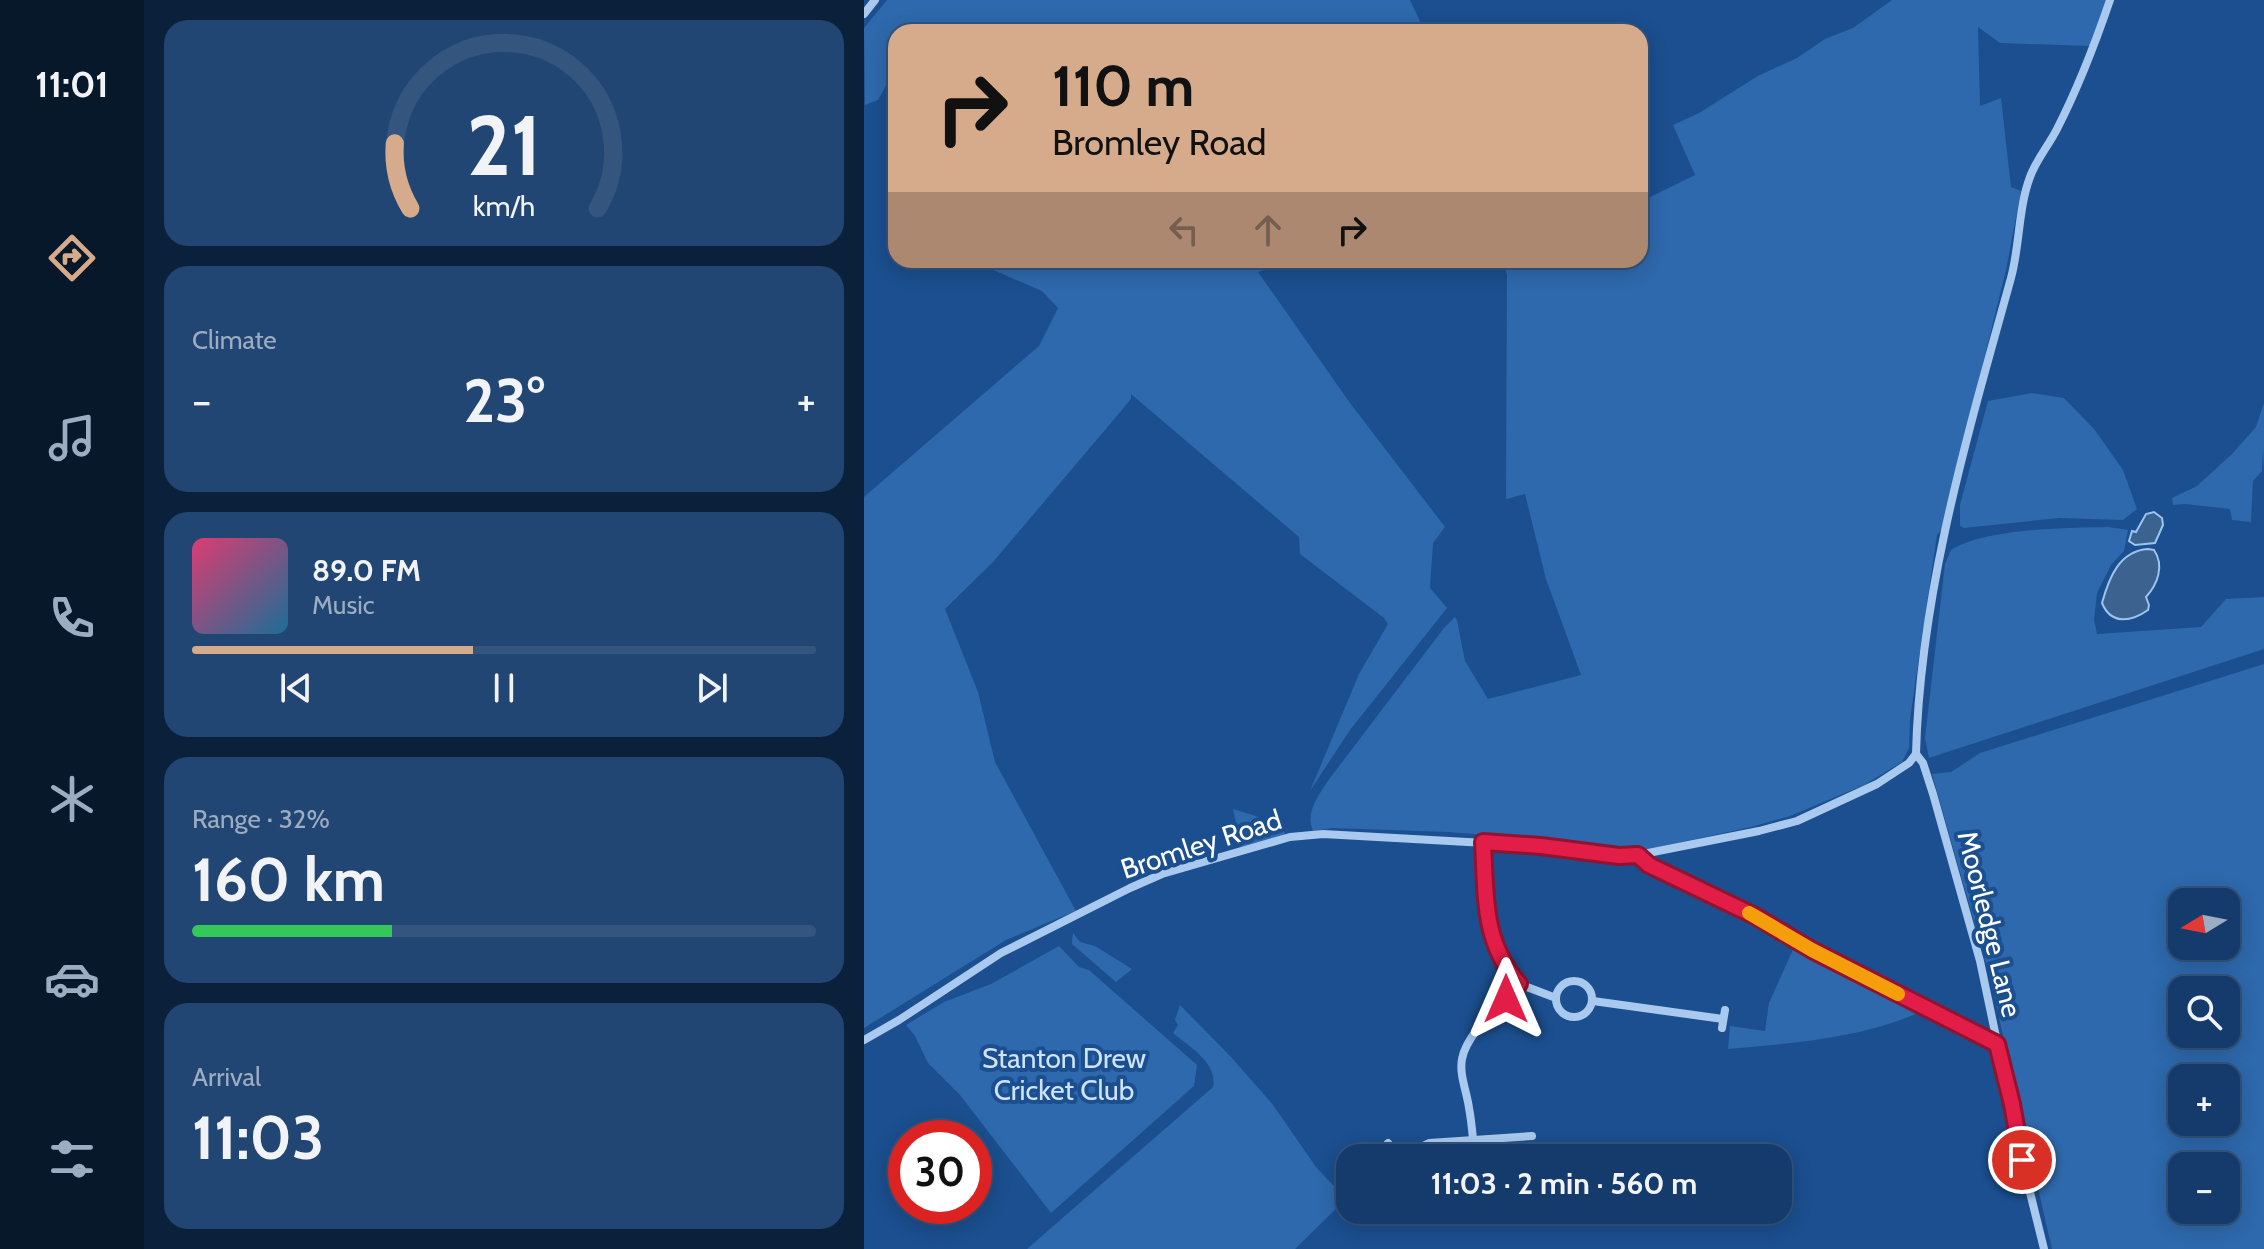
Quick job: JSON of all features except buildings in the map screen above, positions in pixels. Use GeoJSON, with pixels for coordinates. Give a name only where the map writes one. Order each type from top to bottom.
{"type":"FeatureCollection","features":[{"type":"Feature","properties":{"kind":"street"},"geometry":{"type":"LineString","coordinates":[[864,14],[875,0]]}},
{"type":"Feature","properties":{"kind":"street"},"geometry":{"type":"LineString","coordinates":[[1916,754],[1917,700],[1933,587],[1977,395],[2013,269],[2023,201],[2031,173],[2058,128],[2110,0]]}},
{"type":"Feature","properties":{"kind":"street","name":"Bromley Road"},"geometry":{"type":"LineString","coordinates":[[864,1040],[1001,953],[1130,888],[1162,874],[1302,835],[1483,842],[1619,856],[1638,855],[1797,821],[1877,784],[1909,763],[1916,754]]}},
{"type":"Feature","properties":{"kind":"street","name":"Moorledge Lane"},"geometry":{"type":"LineString","coordinates":[[1916,754],[1923,763],[1986,987],[2044,1249]]}},
{"type":"Feature","properties":{"kind":"street"},"geometry":{"type":"LineString","coordinates":[[1483,842],[1489,929],[1501,959],[1519,984],[1556,998]]}},
{"type":"Feature","properties":{"kind":"street","name":"Bromley Road"},"geometry":{"type":"LineString","coordinates":[[1638,855],[1649,865],[1755,916],[1812,950],[1997,1044]]}},
{"type":"Feature","properties":{"kind":"street"},"geometry":{"type":"LineString","coordinates":[[1574,980],[1590,989],[1593,1001],[1586,1013],[1576,1018],[1559,1009],[1556,998],[1562,986],[1574,980]]}},
{"type":"Feature","properties":{"kind":"street"},"geometry":{"type":"LineString","coordinates":[[1473,1139],[1462,1058],[1474,1034],[1519,984]]}},
{"type":"Feature","properties":{"kind":"street"},"geometry":{"type":"LineString","coordinates":[[1593,1001],[1723,1019]]}},
{"type":"Feature","properties":{"kind":"street"},"geometry":{"type":"LineString","coordinates":[[1427,1144],[1532,1136]]}},
{"type":"Feature","properties":{"kind":"green space"},"geometry":{"type":"Polygon","coordinates":[[[887,0],[1410,0],[1421,24],[888,24],[888,82],[878,100],[865,105],[864,28],[887,0]]]}},
{"type":"Feature","properties":{"kind":"green space"},"geometry":{"type":"Polygon","coordinates":[[[1892,0],[2106,0],[2090,46],[2000,43],[1978,27],[1980,106],[2001,98],[2011,187],[2021,191],[2006,270],[1942,529],[1937,535],[1910,719],[1909,748],[1902,762],[1864,785],[1790,816],[1751,827],[1624,852],[1448,832],[1332,828],[1313,831],[1312,811],[1327,782],[1455,617],[1465,661],[1488,699],[1581,675],[1546,579],[1525,494],[1506,499],[1505,268],[1648,268],[1648,198],[1695,175],[1673,125],[1699,113],[1758,76],[1797,58],[1825,39],[1853,28],[1892,0]]]}},
{"type":"Feature","properties":{"kind":"green space"},"geometry":{"type":"Polygon","coordinates":[[[989,268],[1270,268],[1258,272],[1350,403],[1445,527],[1433,543],[1430,588],[1447,608],[1350,730],[1310,791],[1359,674],[1388,624],[1300,554],[1299,537],[1131,394],[1131,399],[993,562],[945,609],[978,692],[995,762],[1076,911],[1006,940],[864,1028],[864,497],[1039,346],[1058,308],[1042,291],[989,268]]]}},
{"type":"Feature","properties":{"kind":"green space"},"geometry":{"type":"Polygon","coordinates":[[[2032,393],[2064,398],[2094,429],[2123,470],[2137,509],[2123,520],[2059,518],[1960,526],[1960,505],[1988,401],[2032,393]]]}},
{"type":"Feature","properties":{"kind":"green space"},"geometry":{"type":"Polygon","coordinates":[[[2264,403],[2264,473],[2263,449],[2262,471],[2253,481],[2251,522],[2232,520],[2230,509],[2173,505],[2172,498],[2197,486],[2232,454],[2256,427],[2264,403]]]}},
{"type":"Feature","properties":{"kind":"green space"},"geometry":{"type":"Polygon","coordinates":[[[2108,527],[2128,530],[2124,551],[2111,565],[2097,593],[2094,620],[2097,634],[2201,627],[2226,599],[2264,597],[2264,649],[1929,758],[1925,738],[1945,564],[1951,550],[1984,537],[2005,533],[2108,527]]]}},
{"type":"Feature","properties":{"kind":"green space"},"geometry":{"type":"Polygon","coordinates":[[[2264,664],[2264,1249],[2052,1249],[1988,970],[1932,774],[1951,772],[1980,753],[2264,664]]]}},
{"type":"Feature","properties":{"kind":"green space"},"geometry":{"type":"Polygon","coordinates":[[[1233,809],[1282,824],[1285,835],[1241,847],[1233,809]]]}},
{"type":"Feature","properties":{"kind":"green space"},"geometry":{"type":"Polygon","coordinates":[[[1073,933],[1080,942],[1095,946],[1132,969],[1116,982],[1072,944],[1073,933]]]}},
{"type":"Feature","properties":{"kind":"green space"},"geometry":{"type":"Polygon","coordinates":[[[1795,945],[1918,1013],[1849,1034],[1728,1049],[1730,1026],[1765,1031],[1769,1003],[1795,945]]]}},
{"type":"Feature","properties":{"kind":"green space","name":"Stanton Drew Cricket Club"},"geometry":{"type":"Polygon","coordinates":[[[1059,946],[1079,967],[1089,970],[1197,1065],[1194,1086],[1051,1213],[992,1136],[992,1120],[979,1120],[928,1063],[906,1025],[944,1002],[991,984],[1059,946]]]}},
{"type":"Feature","properties":{"kind":"green space"},"geometry":{"type":"Polygon","coordinates":[[[1180,1005],[1273,1105],[1316,1167],[1336,1188],[1336,1209],[1295,1249],[1027,1249],[1213,1087],[1207,1063],[1173,1033],[1178,1025],[1175,1020],[1180,1005]]]}},
{"type":"Feature","properties":{"kind":"shaded area"},"geometry":{"type":"Polygon","coordinates":[[[2154,512],[2162,518],[2163,525],[2155,543],[2135,545],[2129,541],[2132,531],[2136,532],[2146,514],[2154,512]]]}},
{"type":"Feature","properties":{"kind":"shaded area"},"geometry":{"type":"Polygon","coordinates":[[[2148,549],[2154,550],[2159,569],[2146,597],[2148,610],[2128,619],[2116,618],[2102,603],[2112,575],[2123,560],[2148,549]]]}},
{"type":"Feature","properties":{"kind":"slow traffic"},"geometry":{"type":"LineString","coordinates":[[1749,913],[1812,950],[1898,994]]}},
{"type":"Feature","properties":{"kind":"route"},"geometry":{"type":"LineString","coordinates":[[1506,999],[1519,984],[1501,959],[1489,929],[1483,842],[1619,856],[1638,855],[1649,865],[1755,916],[1812,950],[1997,1044],[2022,1160]]}}]}
